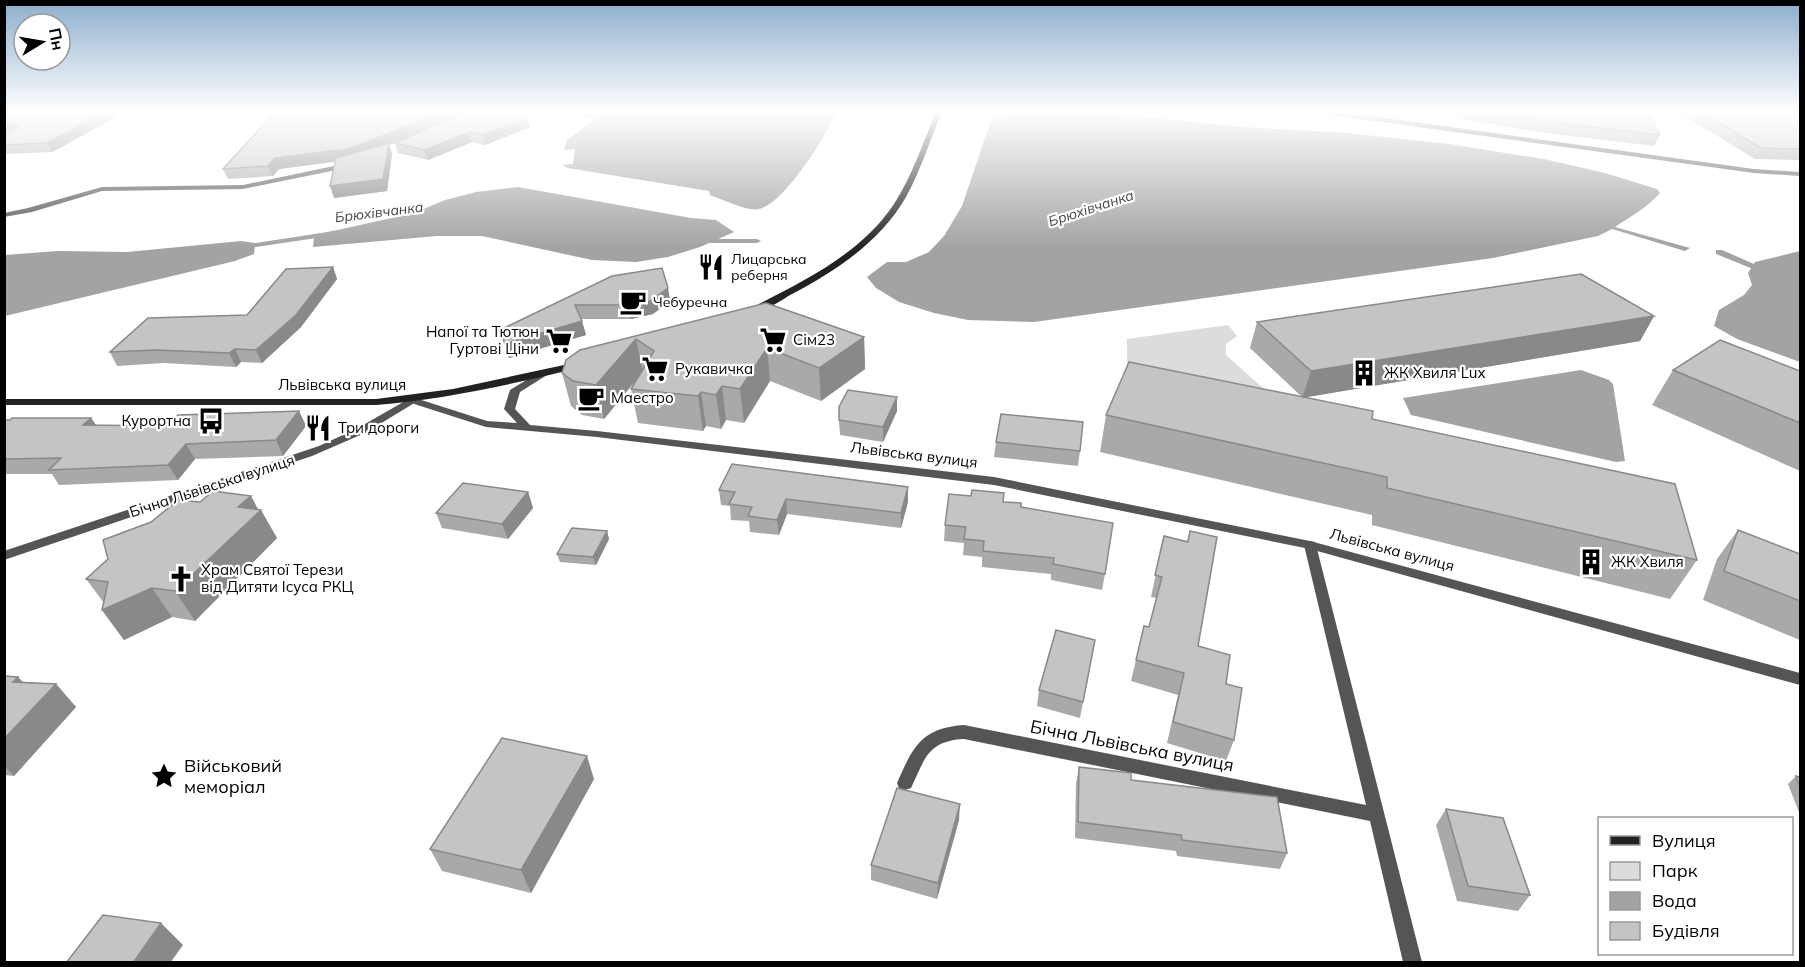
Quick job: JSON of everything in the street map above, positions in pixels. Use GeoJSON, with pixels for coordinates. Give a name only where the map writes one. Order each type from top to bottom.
{"type":"FeatureCollection","features":[{"type":"Feature","properties":{"kind":"main road"},"geometry":{"type":"LineString","coordinates":[[741,315],[810,281],[862,243],[894,208],[906,188],[919,157]]}},
{"type":"Feature","properties":{"kind":"main road"},"geometry":{"type":"LineString","coordinates":[[412,400],[591,362]]}},
{"type":"Feature","properties":{"kind":"main road","name":"Львівська вулиця"},"geometry":{"type":"LineString","coordinates":[[4,402],[376,402],[412,400]]}},
{"type":"Feature","properties":{"kind":"street"},"geometry":{"type":"LineString","coordinates":[[1660,157],[1754,171],[1800,174]]}},
{"type":"Feature","properties":{"kind":"street"},"geometry":{"type":"LineString","coordinates":[[4,215],[37,209],[86,191],[243,187],[359,162]]}},
{"type":"Feature","properties":{"kind":"street"},"geometry":{"type":"LineString","coordinates":[[527,428],[509,409],[515,390],[543,373]]}},
{"type":"Feature","properties":{"kind":"street","name":"Львівська вулиця"},"geometry":{"type":"LineString","coordinates":[[412,400],[486,424],[994,481],[1311,545],[1800,679]]}},
{"type":"Feature","properties":{"kind":"street","name":"Бічна Львівська вулиця"},"geometry":{"type":"LineString","coordinates":[[4,556],[308,454],[357,435],[412,400]]}},
{"type":"Feature","properties":{"kind":"street"},"geometry":{"type":"LineString","coordinates":[[1311,545],[1413,963]]}},
{"type":"Feature","properties":{"kind":"street","name":"Бічна Львівська вулиця"},"geometry":{"type":"LineString","coordinates":[[905,783],[920,752],[930,739],[947,732],[964,732],[1377,815]]}},
{"type":"Feature","properties":{"kind":"green space"},"geometry":{"type":"Polygon","coordinates":[[[1228,325],[1237,336],[1226,344],[1226,355],[1264,389],[1127,366],[1127,339],[1228,325]]]}},
{"type":"Feature","properties":{"kind":"water"},"geometry":{"type":"Polygon","coordinates":[[[574,157],[810,157],[780,195],[759,209],[742,207],[710,195],[709,191],[568,168],[562,165],[573,164],[574,157]]]}},
{"type":"Feature","properties":{"kind":"water"},"geometry":{"type":"Polygon","coordinates":[[[978,157],[1532,157],[1605,173],[1657,189],[1660,193],[1650,203],[1615,227],[1690,248],[1685,251],[1612,229],[1598,236],[1493,258],[1034,322],[968,320],[934,313],[899,302],[876,288],[867,277],[887,262],[906,262],[929,252],[944,236],[962,206],[978,157]]]}},
{"type":"Feature","properties":{"kind":"water"},"geometry":{"type":"Polygon","coordinates":[[[518,187],[691,218],[716,220],[734,232],[700,247],[668,257],[636,262],[592,260],[482,236],[437,236],[313,247],[314,238],[324,233],[414,213],[445,200],[476,192],[518,187]]]}},
{"type":"Feature","properties":{"kind":"water"},"geometry":{"type":"Polygon","coordinates":[[[241,241],[255,243],[254,254],[235,261],[5,316],[5,255],[58,251],[127,252],[241,241]]]}},
{"type":"Feature","properties":{"kind":"water"},"geometry":{"type":"Polygon","coordinates":[[[1800,251],[1800,362],[1737,339],[1714,326],[1719,310],[1744,295],[1752,285],[1748,273],[1755,262],[1800,251]]]}},
{"type":"Feature","properties":{"kind":"water"},"geometry":{"type":"Polygon","coordinates":[[[1581,370],[1609,380],[1613,384],[1625,461],[1616,462],[1411,415],[1403,398],[1581,370]]]}},
{"type":"Feature","properties":{"kind":"building"},"geometry":{"type":"Polygon","coordinates":[[[234,157],[282,157],[275,158],[268,166],[223,169],[234,157]]]}},
{"type":"Feature","properties":{"kind":"building"},"geometry":{"type":"Polygon","coordinates":[[[387,157],[383,179],[330,186],[336,158],[387,157]]]}},
{"type":"Feature","properties":{"kind":"building"},"geometry":{"type":"Polygon","coordinates":[[[333,267],[296,315],[256,350],[235,349],[229,353],[156,350],[110,352],[148,318],[247,315],[286,269],[333,267]]]}},
{"type":"Feature","properties":{"kind":"building"},"geometry":{"type":"Polygon","coordinates":[[[662,268],[668,288],[650,301],[628,305],[575,305],[582,321],[505,344],[500,330],[612,276],[662,268]]]}},
{"type":"Feature","properties":{"kind":"building"},"geometry":{"type":"Polygon","coordinates":[[[1581,274],[1654,316],[1311,371],[1257,322],[1581,274]]]}},
{"type":"Feature","properties":{"kind":"building"},"geometry":{"type":"Polygon","coordinates":[[[766,303],[864,337],[819,368],[767,348],[740,389],[722,386],[716,395],[701,392],[698,396],[631,389],[654,351],[636,339],[596,385],[573,381],[562,373],[566,360],[580,350],[766,303]]]}},
{"type":"Feature","properties":{"kind":"building"},"geometry":{"type":"Polygon","coordinates":[[[1720,340],[1800,371],[1800,423],[1673,370],[1720,340]]]}},
{"type":"Feature","properties":{"kind":"building"},"geometry":{"type":"Polygon","coordinates":[[[1129,362],[1373,411],[1372,419],[1675,484],[1697,560],[1387,488],[1387,477],[1106,415],[1129,362]]]}},
{"type":"Feature","properties":{"kind":"building"},"geometry":{"type":"Polygon","coordinates":[[[848,390],[897,397],[883,427],[839,420],[839,407],[848,390]]]}},
{"type":"Feature","properties":{"kind":"building"},"geometry":{"type":"Polygon","coordinates":[[[299,411],[276,440],[186,444],[168,465],[49,470],[61,458],[4,459],[4,420],[12,418],[91,418],[83,425],[168,426],[178,415],[299,411]]]}},
{"type":"Feature","properties":{"kind":"building"},"geometry":{"type":"Polygon","coordinates":[[[1001,414],[1083,422],[1080,451],[996,442],[1001,414]]]}},
{"type":"Feature","properties":{"kind":"building"},"geometry":{"type":"Polygon","coordinates":[[[732,464],[908,487],[901,513],[786,499],[777,520],[748,516],[752,507],[729,504],[735,492],[719,490],[732,464]]]}},
{"type":"Feature","properties":{"kind":"building"},"geometry":{"type":"Polygon","coordinates":[[[463,483],[528,492],[502,524],[436,513],[463,483]]]}},
{"type":"Feature","properties":{"kind":"building"},"geometry":{"type":"Polygon","coordinates":[[[972,490],[1004,493],[1003,502],[1021,503],[1021,507],[1113,523],[1105,574],[1053,564],[1054,558],[983,551],[984,541],[964,539],[966,527],[945,525],[949,494],[971,496],[972,490]]]}},
{"type":"Feature","properties":{"kind":"building"},"geometry":{"type":"Polygon","coordinates":[[[213,491],[251,496],[238,507],[261,510],[175,591],[152,588],[102,610],[108,582],[86,579],[108,559],[103,540],[151,522],[178,500],[200,502],[213,491]]]}},
{"type":"Feature","properties":{"kind":"building"},"geometry":{"type":"Polygon","coordinates":[[[572,528],[607,531],[593,557],[557,554],[572,528]]]}},
{"type":"Feature","properties":{"kind":"building"},"geometry":{"type":"Polygon","coordinates":[[[1738,530],[1800,554],[1800,601],[1724,571],[1738,530]]]}},
{"type":"Feature","properties":{"kind":"building"},"geometry":{"type":"Polygon","coordinates":[[[1190,531],[1217,537],[1198,646],[1230,655],[1226,684],[1242,688],[1234,740],[1173,722],[1184,673],[1136,660],[1144,626],[1149,627],[1162,577],[1155,575],[1164,536],[1188,542],[1190,531]]]}},
{"type":"Feature","properties":{"kind":"building"},"geometry":{"type":"Polygon","coordinates":[[[1056,630],[1095,640],[1083,702],[1039,690],[1056,630]]]}},
{"type":"Feature","properties":{"kind":"building"},"geometry":{"type":"Polygon","coordinates":[[[4,676],[18,677],[13,682],[56,684],[4,739],[4,676]]]}},
{"type":"Feature","properties":{"kind":"building"},"geometry":{"type":"Polygon","coordinates":[[[502,738],[587,756],[521,870],[430,849],[502,738]]]}},
{"type":"Feature","properties":{"kind":"building"},"geometry":{"type":"Polygon","coordinates":[[[1079,767],[1131,773],[1131,780],[1277,797],[1287,853],[1182,840],[1181,835],[1078,822],[1079,767]]]}},
{"type":"Feature","properties":{"kind":"building"},"geometry":{"type":"Polygon","coordinates":[[[897,788],[960,804],[938,883],[871,865],[897,788]]]}},
{"type":"Feature","properties":{"kind":"building"},"geometry":{"type":"Polygon","coordinates":[[[1446,809],[1503,818],[1530,895],[1468,886],[1446,809]]]}},
{"type":"Feature","properties":{"kind":"building"},"geometry":{"type":"Polygon","coordinates":[[[103,915],[161,923],[133,963],[66,963],[103,915]]]}},
{"type":"Feature","properties":{"kind":"waterway","name":"Брюхівчанка"},"geometry":{"type":"LineString","coordinates":[[243,247],[334,233]]}},
{"type":"Feature","properties":{"kind":"waterway","name":"Брюхівчанка"},"geometry":{"type":"LineString","coordinates":[[703,241],[757,241]]}},
{"type":"Feature","properties":{"kind":"waterway","name":"Брюхівчанка"},"geometry":{"type":"LineString","coordinates":[[1719,252],[1766,271]]}},
{"type":"Feature","properties":{"kind":"place","name":"Лицарська реберня"},"geometry":{"type":"Point","coordinates":[711,267]}},
{"type":"Feature","properties":{"kind":"place","name":"Чебуречна"},"geometry":{"type":"Point","coordinates":[633,302]}},
{"type":"Feature","properties":{"kind":"place","name":"Сім23"},"geometry":{"type":"Point","coordinates":[773,340]}},
{"type":"Feature","properties":{"kind":"place","name":"Напої та Тютюн Гуртові Ціни"},"geometry":{"type":"Point","coordinates":[559,341]}},
{"type":"Feature","properties":{"kind":"place","name":"Рукавичка"},"geometry":{"type":"Point","coordinates":[655,369]}},
{"type":"Feature","properties":{"kind":"place","name":"ЖК Хвиля Lux"},"geometry":{"type":"Point","coordinates":[1364,373]}},
{"type":"Feature","properties":{"kind":"place","name":"Маестро"},"geometry":{"type":"Point","coordinates":[591,398]}},
{"type":"Feature","properties":{"kind":"place","name":"Курортна"},"geometry":{"type":"Point","coordinates":[211,421]}},
{"type":"Feature","properties":{"kind":"place","name":"Три дороги"},"geometry":{"type":"Point","coordinates":[318,428]}},
{"type":"Feature","properties":{"kind":"place","name":"ЖК Хвиля"},"geometry":{"type":"Point","coordinates":[1591,562]}},
{"type":"Feature","properties":{"kind":"place","name":"Храм Святої Терези від Дитяти Ісуса РКЦ"},"geometry":{"type":"Point","coordinates":[181,579]}},
{"type":"Feature","properties":{"kind":"place","name":"Військовий меморіал"},"geometry":{"type":"Point","coordinates":[164,776]}}]}
